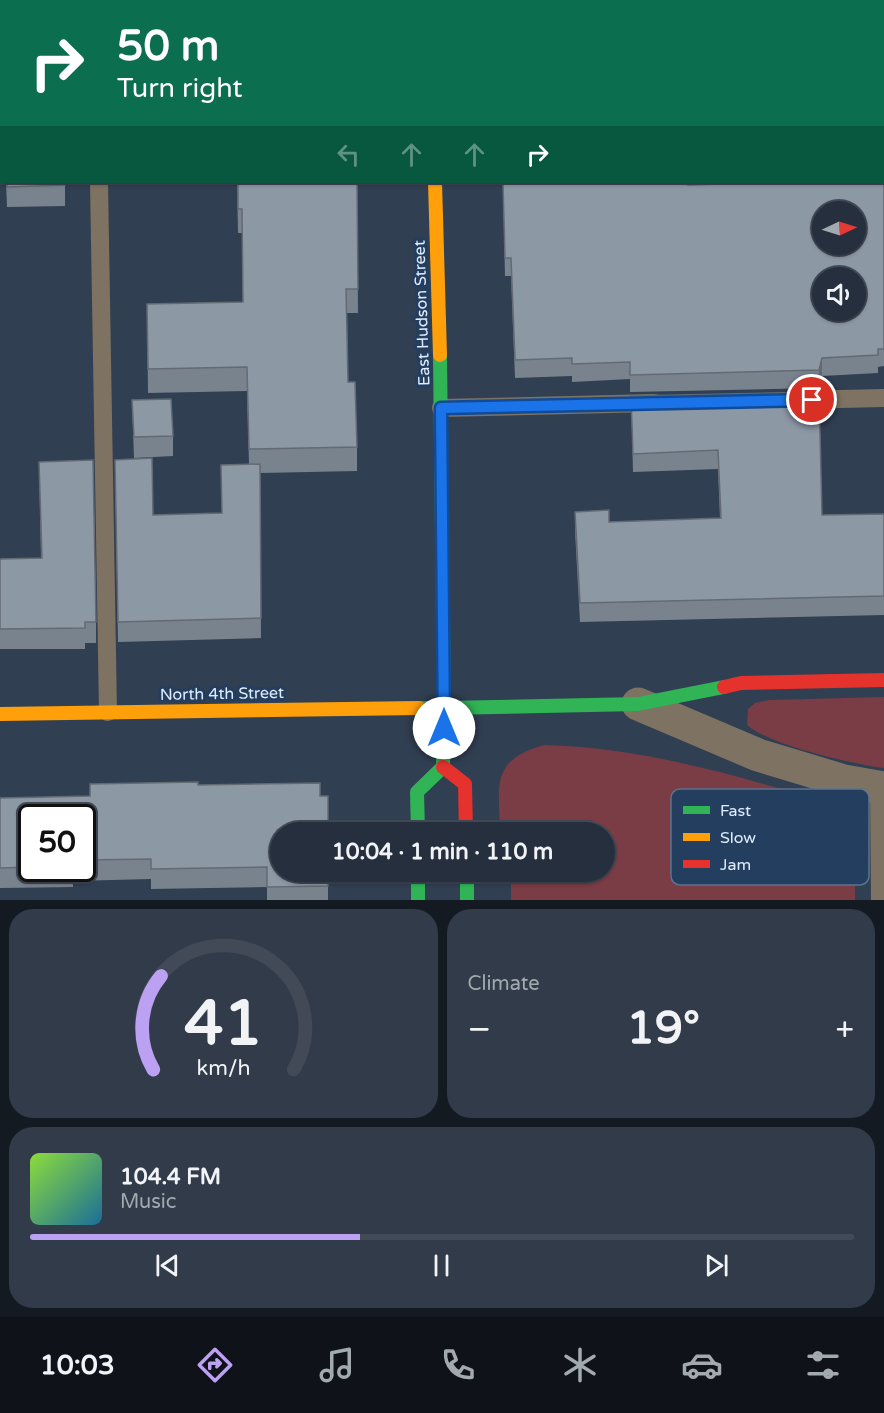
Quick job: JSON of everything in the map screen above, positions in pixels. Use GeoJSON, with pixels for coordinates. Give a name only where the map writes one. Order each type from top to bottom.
{"type":"FeatureCollection","features":[{"type":"Feature","properties":{"kind":"main road","name":"East Hudson Street"},"geometry":{"type":"LineString","coordinates":[[435,183],[441,408],[443,767]]}},
{"type":"Feature","properties":{"kind":"main road","name":"North 4th Street"},"geometry":{"type":"LineString","coordinates":[[0,714],[638,704],[741,683],[884,680]]}},
{"type":"Feature","properties":{"kind":"main road"},"geometry":{"type":"LineString","coordinates":[[418,822],[417,792],[443,767],[465,784],[466,822]]}},
{"type":"Feature","properties":{"kind":"main road"},"geometry":{"type":"LineString","coordinates":[[418,882],[418,900]]}},
{"type":"Feature","properties":{"kind":"main road"},"geometry":{"type":"LineString","coordinates":[[467,882],[467,900]]}},
{"type":"Feature","properties":{"kind":"street"},"geometry":{"type":"LineString","coordinates":[[638,704],[758,755],[844,781],[882,788]]}},
{"type":"Feature","properties":{"kind":"lane"},"geometry":{"type":"LineString","coordinates":[[99,183],[108,712]]}},
{"type":"Feature","properties":{"kind":"lane"},"geometry":{"type":"LineString","coordinates":[[776,400],[884,398]]}},
{"type":"Feature","properties":{"kind":"lane"},"geometry":{"type":"LineString","coordinates":[[441,408],[668,403]]}},
{"type":"Feature","properties":{"kind":"lane"},"geometry":{"type":"LineString","coordinates":[[880,900],[882,788]]}},
{"type":"Feature","properties":{"kind":"shaded area"},"geometry":{"type":"Polygon","coordinates":[[[884,697],[884,768],[832,758],[792,746],[773,740],[747,725],[748,709],[755,703],[769,700],[884,697]]]}},
{"type":"Feature","properties":{"kind":"shaded area"},"geometry":{"type":"Polygon","coordinates":[[[544,745],[584,747],[663,759],[782,789],[671,789],[671,885],[855,885],[855,900],[511,900],[511,882],[615,882],[615,822],[500,822],[501,776],[514,758],[544,745]]]}},
{"type":"Feature","properties":{"kind":"building"},"geometry":{"type":"Polygon","coordinates":[[[7,183],[65,183],[65,185],[7,187],[7,183]]]}},
{"type":"Feature","properties":{"kind":"building"},"geometry":{"type":"Polygon","coordinates":[[[238,183],[357,183],[358,289],[346,289],[348,382],[355,382],[357,447],[249,449],[247,367],[148,369],[147,304],[243,302],[242,209],[238,209],[238,183]]]}},
{"type":"Feature","properties":{"kind":"building"},"geometry":{"type":"Polygon","coordinates":[[[688,183],[688,185],[884,183],[884,349],[878,349],[878,355],[822,358],[819,370],[630,375],[630,362],[572,364],[572,358],[515,360],[511,258],[505,258],[503,184],[688,183]]]}},
{"type":"Feature","properties":{"kind":"building"},"geometry":{"type":"Polygon","coordinates":[[[819,392],[822,515],[884,514],[884,596],[580,603],[575,512],[609,510],[609,522],[721,518],[718,450],[633,454],[631,396],[819,392]]]}},
{"type":"Feature","properties":{"kind":"building"},"geometry":{"type":"Polygon","coordinates":[[[171,399],[173,436],[134,437],[132,400],[171,399]]]}},
{"type":"Feature","properties":{"kind":"building"},"geometry":{"type":"Polygon","coordinates":[[[152,458],[153,515],[222,513],[221,465],[260,464],[261,618],[118,622],[115,460],[152,458]]]}},
{"type":"Feature","properties":{"kind":"building"},"geometry":{"type":"Polygon","coordinates":[[[93,460],[96,622],[85,622],[85,628],[0,629],[0,559],[42,558],[39,462],[93,460]]]}},
{"type":"Feature","properties":{"kind":"building"},"geometry":{"type":"Polygon","coordinates":[[[320,783],[320,796],[328,796],[328,822],[270,822],[270,882],[328,882],[328,886],[267,887],[267,867],[151,869],[151,859],[96,860],[96,804],[18,804],[18,867],[0,868],[0,798],[90,796],[90,784],[320,783]]]}},
{"type":"Feature","properties":{"kind":"traffic: fast"},"geometry":{"type":"LineString","coordinates":[[419,708],[444,708],[440,355]]}},
{"type":"Feature","properties":{"kind":"traffic: fast"},"geometry":{"type":"LineString","coordinates":[[418,822],[417,792],[443,767],[444,708],[638,704],[724,687]]}},
{"type":"Feature","properties":{"kind":"traffic: fast"},"geometry":{"type":"LineString","coordinates":[[418,882],[418,900]]}},
{"type":"Feature","properties":{"kind":"traffic: fast"},"geometry":{"type":"LineString","coordinates":[[467,882],[467,900]]}},
{"type":"Feature","properties":{"kind":"traffic: slow"},"geometry":{"type":"LineString","coordinates":[[435,183],[440,355]]}},
{"type":"Feature","properties":{"kind":"traffic: slow"},"geometry":{"type":"LineString","coordinates":[[0,714],[419,708]]}},
{"type":"Feature","properties":{"kind":"traffic: jam"},"geometry":{"type":"LineString","coordinates":[[724,687],[741,683],[884,680]]}},
{"type":"Feature","properties":{"kind":"traffic: jam"},"geometry":{"type":"LineString","coordinates":[[443,767],[465,784],[466,822]]}},
{"type":"Feature","properties":{"kind":"route"},"geometry":{"type":"LineString","coordinates":[[444,728],[441,408],[812,400]]}}]}
